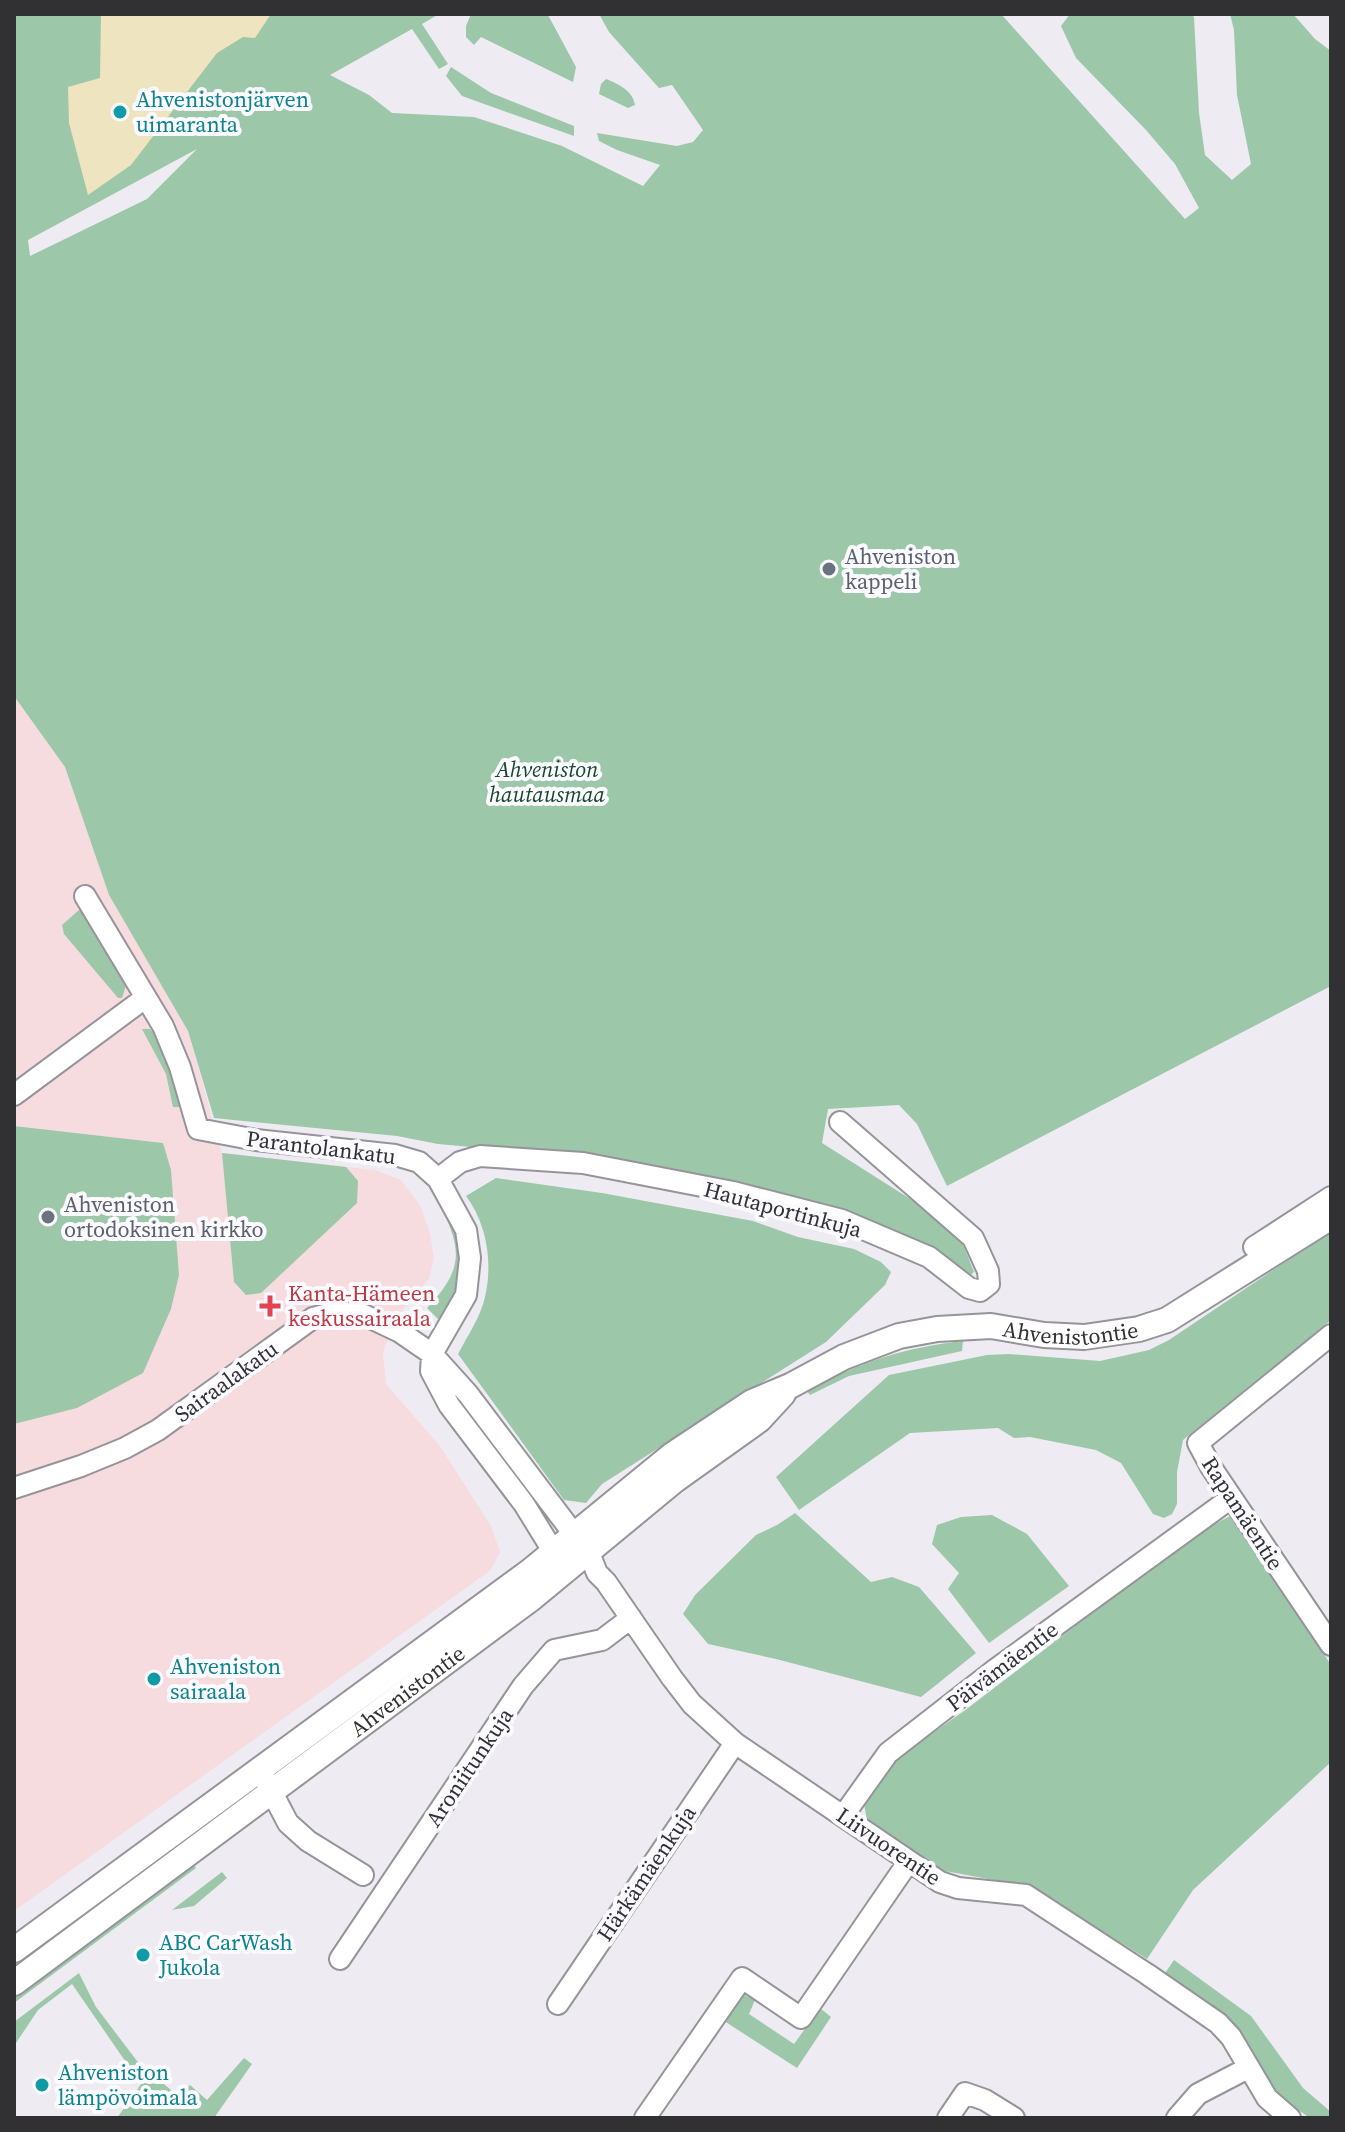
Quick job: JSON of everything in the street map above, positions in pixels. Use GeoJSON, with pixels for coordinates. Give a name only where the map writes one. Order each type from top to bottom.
{"type":"FeatureCollection","features":[{"type":"Feature","properties":{"kind":"main road","name":"Ahvenistontie"},"geometry":{"type":"LineString","coordinates":[[14,1950],[529,1572],[586,1552],[672,1455],[752,1402],[844,1357],[911,1333],[991,1326],[1044,1335],[1084,1337],[1139,1329],[1167,1320],[1331,1217]]}},
{"type":"Feature","properties":{"kind":"main road","name":"Ahvenistontie"},"geometry":{"type":"LineString","coordinates":[[14,1983],[532,1598],[560,1559]]}},
{"type":"Feature","properties":{"kind":"street"},"geometry":{"type":"LineString","coordinates":[[14,1095],[145,998],[85,896]]}},
{"type":"Feature","properties":{"kind":"street","name":"Parantolankatu"},"geometry":{"type":"LineString","coordinates":[[145,998],[169,1040],[198,1129],[256,1140],[395,1155],[419,1162],[438,1179]]}},
{"type":"Feature","properties":{"kind":"street","name":"Hautaportinkuja"},"geometry":{"type":"LineString","coordinates":[[438,1179],[460,1162],[480,1156],[583,1163],[733,1192],[842,1220],[929,1257],[969,1288],[980,1291],[986,1287],[989,1284],[988,1271],[973,1238],[840,1122]]}},
{"type":"Feature","properties":{"kind":"street"},"geometry":{"type":"LineString","coordinates":[[438,1179],[466,1230],[470,1258],[466,1295],[432,1354],[431,1371],[439,1390],[524,1504],[560,1559]]}},
{"type":"Feature","properties":{"kind":"street"},"geometry":{"type":"LineString","coordinates":[[1254,1247],[1331,1197]]}},
{"type":"Feature","properties":{"kind":"street","name":"Sairaalakatu"},"geometry":{"type":"LineString","coordinates":[[14,1488],[81,1466],[158,1430],[313,1318],[337,1312],[364,1315],[400,1332],[432,1354],[468,1394],[586,1552]]}},
{"type":"Feature","properties":{"kind":"street","name":"Rapamäentie"},"geometry":{"type":"LineString","coordinates":[[1331,1335],[1198,1443],[1231,1498],[1331,1645]]}},
{"type":"Feature","properties":{"kind":"street","name":"Päivämäentie"},"geometry":{"type":"LineString","coordinates":[[843,1816],[888,1753],[996,1669],[1231,1498]]}},
{"type":"Feature","properties":{"kind":"street","name":"Liivuorentie"},"geometry":{"type":"LineString","coordinates":[[586,1552],[692,1704],[735,1743],[949,1886],[1017,1893],[1034,1899],[1218,2023],[1231,2037],[1267,2098],[1290,2118]]}},
{"type":"Feature","properties":{"kind":"street","name":"Aroniitunkuja"},"geometry":{"type":"LineString","coordinates":[[340,1959],[523,1686],[554,1650],[602,1640],[631,1618]]}},
{"type":"Feature","properties":{"kind":"street","name":"Härkämäenkuja"},"geometry":{"type":"LineString","coordinates":[[558,2004],[735,1743]]}},
{"type":"Feature","properties":{"kind":"street"},"geometry":{"type":"LineString","coordinates":[[258,1769],[273,1790],[288,1823],[308,1841],[363,1875]]}},
{"type":"Feature","properties":{"kind":"street"},"geometry":{"type":"LineString","coordinates":[[645,2118],[742,1978],[801,2018],[909,1861]]}},
{"type":"Feature","properties":{"kind":"street"},"geometry":{"type":"LineString","coordinates":[[1177,2118],[1198,2094],[1248,2068]]}},
{"type":"Feature","properties":{"kind":"street"},"geometry":{"type":"LineString","coordinates":[[948,2118],[965,2093],[985,2100],[1014,2118]]}},
{"type":"Feature","properties":{"kind":"shaded area","name":"Kanta-Hämeen keskussairaala"},"geometry":{"type":"Polygon","coordinates":[[[14,696],[65,767],[109,895],[188,1031],[222,1153],[375,1170],[401,1180],[420,1205],[430,1232],[434,1259],[429,1279],[397,1317],[383,1352],[386,1384],[440,1446],[491,1526],[500,1552],[491,1570],[14,1911],[14,1401],[163,1143],[14,1126],[14,696]]]}},
{"type":"Feature","properties":{"kind":"green space","name":"Ahveniston hautausmaa"},"geometry":{"type":"Polygon","coordinates":[[[14,14],[439,14],[422,24],[448,64],[439,69],[412,29],[330,75],[369,95],[392,113],[474,117],[562,146],[643,186],[660,165],[599,141],[597,133],[677,146],[693,142],[703,130],[672,85],[659,88],[609,32],[599,14],[1001,14],[1185,219],[1199,208],[1175,164],[1076,58],[1061,26],[1070,14],[1191,14],[1194,17],[1199,113],[1205,155],[1232,180],[1251,164],[1237,95],[1234,30],[1230,14],[1293,14],[1315,39],[1331,51],[1331,986],[947,1186],[917,1124],[899,1105],[828,1109],[822,1143],[923,1207],[943,1227],[960,1237],[974,1272],[964,1280],[944,1255],[906,1240],[584,1157],[214,1118],[188,1031],[109,895],[65,767],[14,696],[14,14]],[[197,149],[28,240],[30,256],[147,199],[197,149]]]}},
{"type":"Feature","properties":{"kind":"green space"},"geometry":{"type":"Polygon","coordinates":[[[471,14],[548,15],[576,67],[573,82],[481,37],[474,45],[466,37],[471,14]]]}},
{"type":"Feature","properties":{"kind":"green space"},"geometry":{"type":"Polygon","coordinates":[[[451,67],[491,93],[574,126],[574,136],[462,96],[446,76],[451,67]]]}},
{"type":"Feature","properties":{"kind":"green space"},"geometry":{"type":"Polygon","coordinates":[[[606,79],[628,92],[635,105],[628,108],[599,94],[601,84],[606,79]]]}},
{"type":"Feature","properties":{"kind":"green space"},"geometry":{"type":"Polygon","coordinates":[[[79,910],[83,911],[127,982],[122,998],[118,998],[64,934],[62,925],[79,910]]]}},
{"type":"Feature","properties":{"kind":"green space"},"geometry":{"type":"Polygon","coordinates":[[[142,1029],[150,1029],[162,1043],[184,1107],[173,1107],[166,1074],[142,1029]]]}},
{"type":"Feature","properties":{"kind":"green space"},"geometry":{"type":"Polygon","coordinates":[[[14,1126],[163,1143],[171,1170],[179,1275],[171,1309],[143,1373],[77,1408],[14,1424],[14,1126]]]}},
{"type":"Feature","properties":{"kind":"green space"},"geometry":{"type":"Polygon","coordinates":[[[222,1153],[346,1167],[358,1181],[357,1203],[261,1293],[246,1295],[234,1282],[222,1153]]]}},
{"type":"Feature","properties":{"kind":"green space"},"geometry":{"type":"Polygon","coordinates":[[[496,1178],[602,1193],[753,1221],[798,1237],[854,1249],[881,1262],[891,1272],[885,1285],[826,1342],[602,1484],[586,1503],[564,1500],[458,1354],[483,1304],[488,1271],[483,1231],[466,1196],[496,1178]]]}},
{"type":"Feature","properties":{"kind":"green space"},"geometry":{"type":"Polygon","coordinates":[[[436,1196],[462,1240],[461,1281],[452,1304],[438,1319],[427,1308],[449,1279],[456,1255],[455,1242],[436,1196]]]}},
{"type":"Feature","properties":{"kind":"green space"},"geometry":{"type":"Polygon","coordinates":[[[1331,1231],[1331,1320],[1183,1440],[1177,1472],[1177,1504],[1172,1514],[1164,1518],[1153,1514],[1121,1463],[1096,1450],[1030,1437],[1014,1438],[998,1428],[910,1433],[799,1510],[776,1477],[889,1375],[987,1355],[1100,1361],[1149,1350],[1169,1340],[1331,1231]]]}},
{"type":"Feature","properties":{"kind":"green space"},"geometry":{"type":"Polygon","coordinates":[[[963,1341],[962,1351],[849,1376],[810,1395],[807,1391],[844,1372],[882,1358],[922,1347],[963,1341]]]}},
{"type":"Feature","properties":{"kind":"green space"},"geometry":{"type":"Polygon","coordinates":[[[795,1513],[871,1582],[892,1577],[919,1587],[976,1653],[921,1697],[708,1644],[683,1614],[695,1595],[756,1535],[795,1513]]]}},
{"type":"Feature","properties":{"kind":"green space"},"geometry":{"type":"Polygon","coordinates":[[[992,1515],[1027,1534],[1069,1586],[989,1643],[948,1589],[959,1573],[932,1544],[937,1525],[961,1517],[992,1515]]]}},
{"type":"Feature","properties":{"kind":"green space"},"geometry":{"type":"Polygon","coordinates":[[[1232,1515],[1331,1665],[1331,1762],[1193,1890],[1147,1959],[1032,1887],[945,1871],[867,1820],[864,1804],[893,1761],[964,1711],[1194,1535],[1232,1515]]]}},
{"type":"Feature","properties":{"kind":"green space"},"geometry":{"type":"Polygon","coordinates":[[[192,1862],[196,1868],[14,2003],[14,1994],[192,1862]]]}},
{"type":"Feature","properties":{"kind":"green space"},"geometry":{"type":"Polygon","coordinates":[[[222,1872],[227,1878],[194,1906],[172,1910],[222,1872]]]}},
{"type":"Feature","properties":{"kind":"green space"},"geometry":{"type":"Polygon","coordinates":[[[1174,1960],[1251,2016],[1303,2088],[1331,2112],[1331,2118],[1310,2118],[1281,2098],[1236,2028],[1163,1976],[1174,1960]]]}},
{"type":"Feature","properties":{"kind":"green space"},"geometry":{"type":"Polygon","coordinates":[[[79,1973],[96,2007],[137,2061],[179,2097],[190,2085],[207,2100],[244,2058],[252,2064],[214,2118],[117,2118],[141,2084],[72,1984],[38,2010],[14,2046],[14,2022],[79,1973]]]}},
{"type":"Feature","properties":{"kind":"green space"},"geometry":{"type":"Polygon","coordinates":[[[742,1994],[755,2000],[749,2014],[794,2044],[820,2008],[831,2017],[797,2068],[721,2019],[742,1994]]]}},
{"type":"Feature","properties":{"kind":"sand","name":"Ahvenistonjärven uimaranta"},"geometry":{"type":"Polygon","coordinates":[[[101,14],[271,14],[255,38],[243,37],[217,53],[131,165],[88,195],[69,123],[68,87],[100,78],[101,14]]]}},
{"type":"Feature","properties":{"kind":"place","name":"Ahvenistonjärven uimaranta"},"geometry":{"type":"Point","coordinates":[120,112]}},
{"type":"Feature","properties":{"kind":"place","name":"Ahveniston kappeli"},"geometry":{"type":"Point","coordinates":[829,569]}},
{"type":"Feature","properties":{"kind":"place","name":"Ahveniston ortodoksinen kirkko"},"geometry":{"type":"Point","coordinates":[48,1217]}},
{"type":"Feature","properties":{"kind":"place","name":"Kanta-Hämeen keskussairaala"},"geometry":{"type":"Point","coordinates":[270,1306]}},
{"type":"Feature","properties":{"kind":"place","name":"Ahveniston sairaala"},"geometry":{"type":"Point","coordinates":[154,1679]}},
{"type":"Feature","properties":{"kind":"place","name":"ABC CarWash Jukola"},"geometry":{"type":"Point","coordinates":[143,1955]}},
{"type":"Feature","properties":{"kind":"place","name":"Ahveniston lämpövoimala"},"geometry":{"type":"Point","coordinates":[42,2085]}}]}
